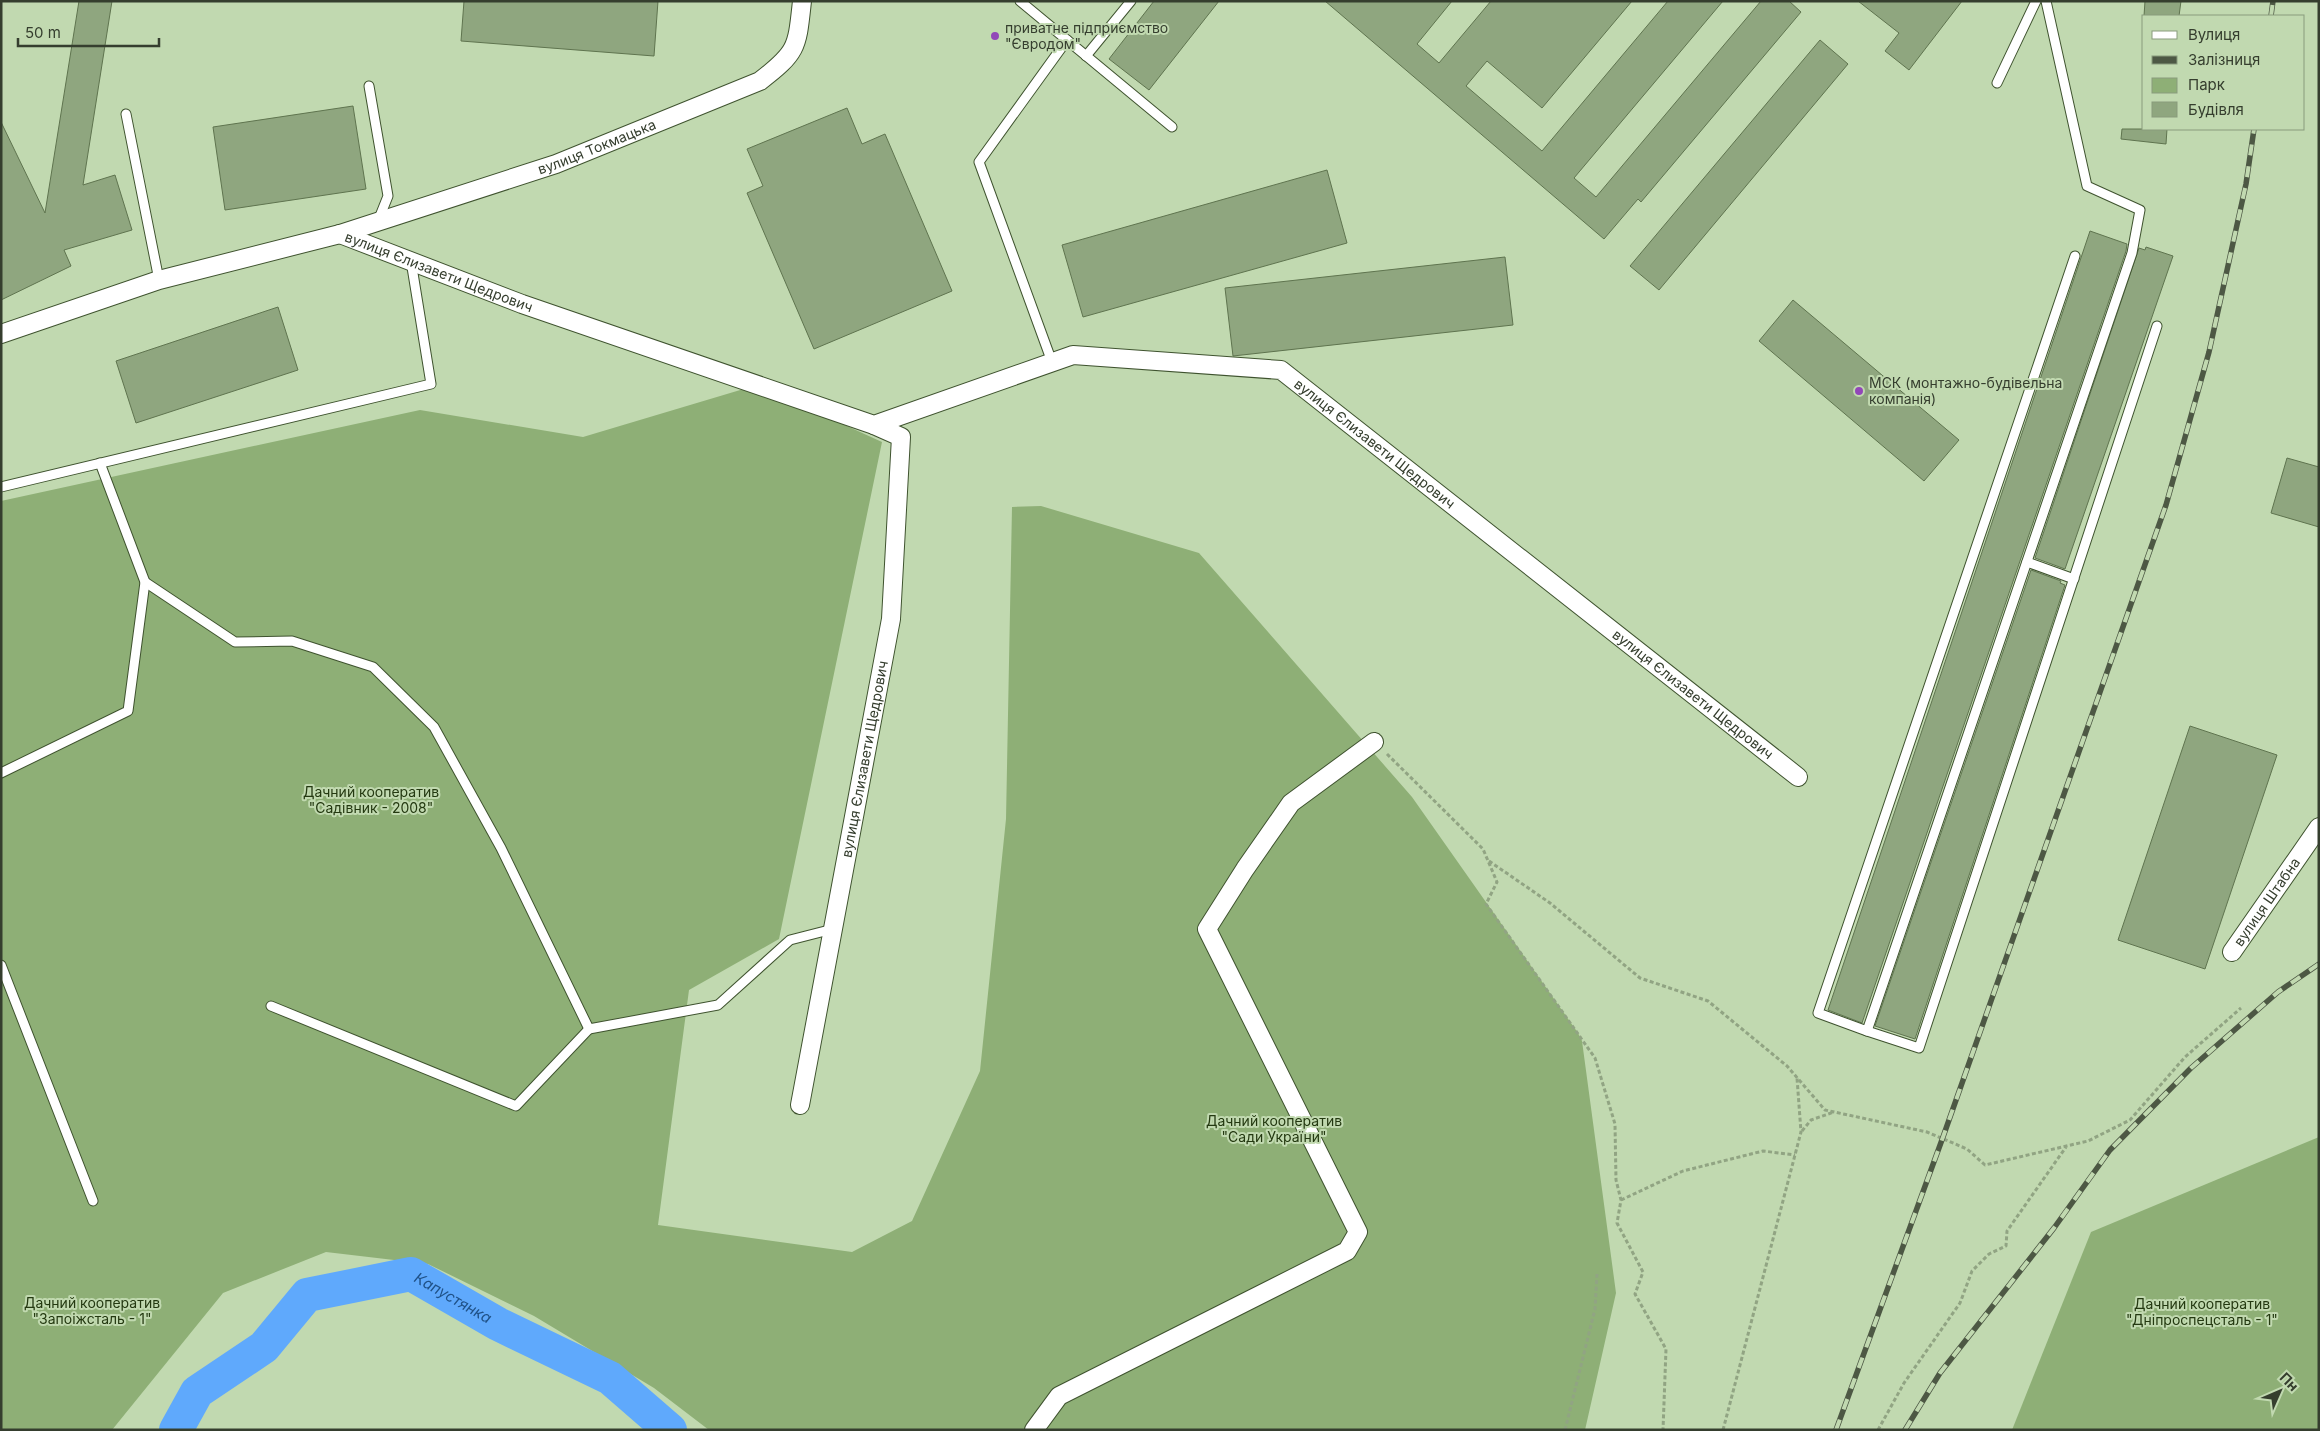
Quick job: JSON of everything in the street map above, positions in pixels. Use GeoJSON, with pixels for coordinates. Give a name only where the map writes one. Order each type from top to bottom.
{"type":"FeatureCollection","features":[{"type":"Feature","properties":{"kind":"street","name":"вулиця Токмацька"},"geometry":{"type":"LineString","coordinates":[[340,234],[556,164],[760,81],[785,62],[797,41],[802,1]]}},
{"type":"Feature","properties":{"kind":"street","name":"вулиця Єлизавети Щедрович"},"geometry":{"type":"LineString","coordinates":[[1,334],[159,280],[340,234],[522,304],[874,425],[901,437],[891,619],[800,1105]]}},
{"type":"Feature","properties":{"kind":"street","name":"вулиця Єлизавети Щедрович"},"geometry":{"type":"LineString","coordinates":[[874,425],[1073,355],[1280,370],[1798,777]]}},
{"type":"Feature","properties":{"kind":"street"},"geometry":{"type":"LineString","coordinates":[[1034,1430],[1059,1396],[1346,1251],[1358,1232],[1207,929],[1244,869],[1291,804],[1374,742]]}},
{"type":"Feature","properties":{"kind":"street","name":"вулиця Штабна"},"geometry":{"type":"LineString","coordinates":[[2232,952],[2319,827]]}},
{"type":"Feature","properties":{"kind":"lane"},"geometry":{"type":"LineString","coordinates":[[1020,1],[1172,127]]}},
{"type":"Feature","properties":{"kind":"lane"},"geometry":{"type":"LineString","coordinates":[[1086,56],[1131,1]]}},
{"type":"Feature","properties":{"kind":"lane"},"geometry":{"type":"LineString","coordinates":[[1997,83],[2036,1]]}},
{"type":"Feature","properties":{"kind":"lane"},"geometry":{"type":"LineString","coordinates":[[1867,1031],[2132,253],[2140,210],[2087,186],[2046,1]]}},
{"type":"Feature","properties":{"kind":"lane"},"geometry":{"type":"LineString","coordinates":[[1052,362],[979,162],[1067,40]]}},
{"type":"Feature","properties":{"kind":"lane"},"geometry":{"type":"LineString","coordinates":[[369,86],[388,196],[378,222]]}},
{"type":"Feature","properties":{"kind":"lane"},"geometry":{"type":"LineString","coordinates":[[126,114],[159,280]]}},
{"type":"Feature","properties":{"kind":"lane"},"geometry":{"type":"LineString","coordinates":[[2075,256],[1818,1014],[1919,1048],[2157,326]]}},
{"type":"Feature","properties":{"kind":"lane"},"geometry":{"type":"LineString","coordinates":[[1,487],[431,384],[411,261]]}},
{"type":"Feature","properties":{"kind":"lane"},"geometry":{"type":"LineString","coordinates":[[1,773],[128,711],[145,582],[100,463]]}},
{"type":"Feature","properties":{"kind":"lane"},"geometry":{"type":"LineString","coordinates":[[2027,562],[2074,579]]}},
{"type":"Feature","properties":{"kind":"lane"},"geometry":{"type":"LineString","coordinates":[[145,582],[235,642],[292,641],[373,667],[434,727],[501,848],[589,1029]]}},
{"type":"Feature","properties":{"kind":"lane"},"geometry":{"type":"LineString","coordinates":[[271,1006],[516,1106],[589,1029],[718,1004],[790,940],[833,929]]}},
{"type":"Feature","properties":{"kind":"lane"},"geometry":{"type":"LineString","coordinates":[[1,965],[93,1201]]}},
{"type":"Feature","properties":{"kind":"path"},"geometry":{"type":"LineString","coordinates":[[1374,742],[1483,849],[1497,882],[1486,904],[1595,1058],[1615,1124],[1616,1180],[1621,1200],[1617,1223],[1643,1272],[1635,1294],[1666,1349],[1663,1430]]}},
{"type":"Feature","properties":{"kind":"path"},"geometry":{"type":"LineString","coordinates":[[1488,861],[1550,903],[1640,978],[1708,1001],[1787,1066],[1824,1110],[1927,1132],[1967,1149],[1985,1165],[2088,1141],[2130,1120],[2185,1057],[2241,1008]]}},
{"type":"Feature","properties":{"kind":"path"},"geometry":{"type":"LineString","coordinates":[[1723,1430],[1801,1132],[1797,1078]]}},
{"type":"Feature","properties":{"kind":"path"},"geometry":{"type":"LineString","coordinates":[[1801,1132],[1811,1120],[1834,1112]]}},
{"type":"Feature","properties":{"kind":"path"},"geometry":{"type":"LineString","coordinates":[[1878,1430],[1904,1383],[1960,1303],[1972,1271],[1988,1254],[2006,1246],[2006,1231],[2067,1146]]}},
{"type":"Feature","properties":{"kind":"path"},"geometry":{"type":"LineString","coordinates":[[1621,1200],[1683,1171],[1763,1151],[1795,1155]]}},
{"type":"Feature","properties":{"kind":"path"},"geometry":{"type":"LineString","coordinates":[[1566,1430],[1595,1309],[1597,1274]]}},
{"type":"Feature","properties":{"kind":"green space"},"geometry":{"type":"Polygon","coordinates":[[[757,385],[882,442],[779,939],[689,990],[658,1225],[852,1252],[912,1221],[980,1071],[1006,819],[1012,507],[1041,506],[1199,553],[1412,797],[1578,1033],[1582,1041],[1616,1293],[1585,1430],[709,1430],[654,1388],[534,1316],[428,1264],[326,1252],[223,1293],[112,1430],[1,1430],[1,501],[420,410],[583,437],[757,385]]]}},
{"type":"Feature","properties":{"kind":"green space","name":"Дачний кооператив \"Дніпроспецсталь - 1\""},"geometry":{"type":"Polygon","coordinates":[[[2319,1137],[2319,1430],[2012,1430],[2091,1232],[2319,1137]]]}},
{"type":"Feature","properties":{"kind":"building"},"geometry":{"type":"Polygon","coordinates":[[[79,1],[112,1],[83,185],[115,175],[132,230],[64,250],[71,266],[1,300],[1,122],[45,213],[79,1]]]}},
{"type":"Feature","properties":{"kind":"building"},"geometry":{"type":"Polygon","coordinates":[[[464,1],[658,1],[654,56],[461,41],[464,1]]]}},
{"type":"Feature","properties":{"kind":"building"},"geometry":{"type":"Polygon","coordinates":[[[1154,1],[1219,1],[1149,90],[1109,59],[1154,1]]]}},
{"type":"Feature","properties":{"kind":"building"},"geometry":{"type":"Polygon","coordinates":[[[1325,1],[1452,1],[1417,44],[1439,63],[1491,1],[1632,1],[1542,108],[1487,61],[1466,86],[1542,151],[1668,1],[1723,1],[1574,178],[1596,197],[1761,1],[1789,1],[1801,12],[1641,202],[1638,199],[1604,239],[1325,1]]]}},
{"type":"Feature","properties":{"kind":"building"},"geometry":{"type":"Polygon","coordinates":[[[1858,1],[1962,1],[1909,70],[1885,51],[1899,33],[1858,1]]]}},
{"type":"Feature","properties":{"kind":"building"},"geometry":{"type":"Polygon","coordinates":[[[2145,1],[2181,1],[2179,15],[2144,15],[2145,1]]]}},
{"type":"Feature","properties":{"kind":"building"},"geometry":{"type":"Polygon","coordinates":[[[1820,40],[1848,64],[1659,290],[1630,266],[1820,40]]]}},
{"type":"Feature","properties":{"kind":"building"},"geometry":{"type":"Polygon","coordinates":[[[353,106],[366,189],[225,210],[213,127],[353,106]]]}},
{"type":"Feature","properties":{"kind":"building"},"geometry":{"type":"Polygon","coordinates":[[[847,108],[862,144],[885,134],[952,291],[814,349],[747,193],[763,186],[747,149],[847,108]]]}},
{"type":"Feature","properties":{"kind":"building"},"geometry":{"type":"Polygon","coordinates":[[[2122,129],[2167,130],[2166,144],[2121,139],[2122,129]]]}},
{"type":"Feature","properties":{"kind":"building"},"geometry":{"type":"Polygon","coordinates":[[[1327,170],[1347,243],[1083,317],[1062,245],[1327,170]]]}},
{"type":"Feature","properties":{"kind":"building"},"geometry":{"type":"Polygon","coordinates":[[[2090,231],[2127,244],[2126,251],[1862,1023],[1828,1010],[2090,231]]]}},
{"type":"Feature","properties":{"kind":"building"},"geometry":{"type":"Polygon","coordinates":[[[2146,247],[2173,256],[2065,569],[2035,558],[2139,248],[2145,250],[2146,247]]]}},
{"type":"Feature","properties":{"kind":"building"},"geometry":{"type":"Polygon","coordinates":[[[1505,257],[1513,325],[1233,356],[1225,288],[1505,257]]]}},
{"type":"Feature","properties":{"kind":"building","name":"МСК (монтажно-будівельна компанія)"},"geometry":{"type":"Polygon","coordinates":[[[1793,300],[1959,440],[1924,481],[1759,341],[1793,300]]]}},
{"type":"Feature","properties":{"kind":"building"},"geometry":{"type":"Polygon","coordinates":[[[278,307],[298,370],[136,423],[116,361],[278,307]]]}},
{"type":"Feature","properties":{"kind":"building"},"geometry":{"type":"Polygon","coordinates":[[[2287,458],[2319,467],[2319,527],[2271,513],[2287,458]]]}},
{"type":"Feature","properties":{"kind":"building"},"geometry":{"type":"Polygon","coordinates":[[[2031,570],[2061,581],[2060,583],[2065,585],[1915,1039],[1875,1026],[2031,570]]]}},
{"type":"Feature","properties":{"kind":"building"},"geometry":{"type":"Polygon","coordinates":[[[2190,726],[2277,755],[2205,969],[2118,940],[2190,726]]]}},
{"type":"Feature","properties":{"kind":"waterway","name":"Капустянка"},"geometry":{"type":"LineString","coordinates":[[176,1430],[197,1392],[264,1347],[307,1295],[411,1274],[498,1324],[610,1378],[670,1430]]}},
{"type":"Feature","properties":{"kind":"railway"},"geometry":{"type":"LineString","coordinates":[[2271,15],[2273,1]]}},
{"type":"Feature","properties":{"kind":"railway"},"geometry":{"type":"LineString","coordinates":[[1836,1430],[1943,1137],[2166,505],[2209,352],[2246,184],[2254,130]]}},
{"type":"Feature","properties":{"kind":"railway"},"geometry":{"type":"LineString","coordinates":[[1905,1430],[1940,1373],[2054,1228],[2110,1150],[2191,1068],[2278,992],[2319,964]]}},
{"type":"Feature","properties":{"kind":"place","name":"приватне підприємство \"Євродом\""},"geometry":{"type":"Point","coordinates":[995,36]}},
{"type":"Feature","properties":{"kind":"place","name":"МСК (монтажно-будівельна компанія)"},"geometry":{"type":"Point","coordinates":[1859,391]}},
{"type":"Feature","properties":{"kind":"park label","name":"Дачний кооператив \"Садівник - 2008\""},"geometry":{"type":"Point","coordinates":[371,800]}},
{"type":"Feature","properties":{"kind":"park label","name":"Дачний кооператив \"Сади України\""},"geometry":{"type":"Point","coordinates":[1274,1130]}},
{"type":"Feature","properties":{"kind":"park label","name":"Дачний кооператив \"Запоіжсталь - 1\""},"geometry":{"type":"Point","coordinates":[92,1312]}}]}
